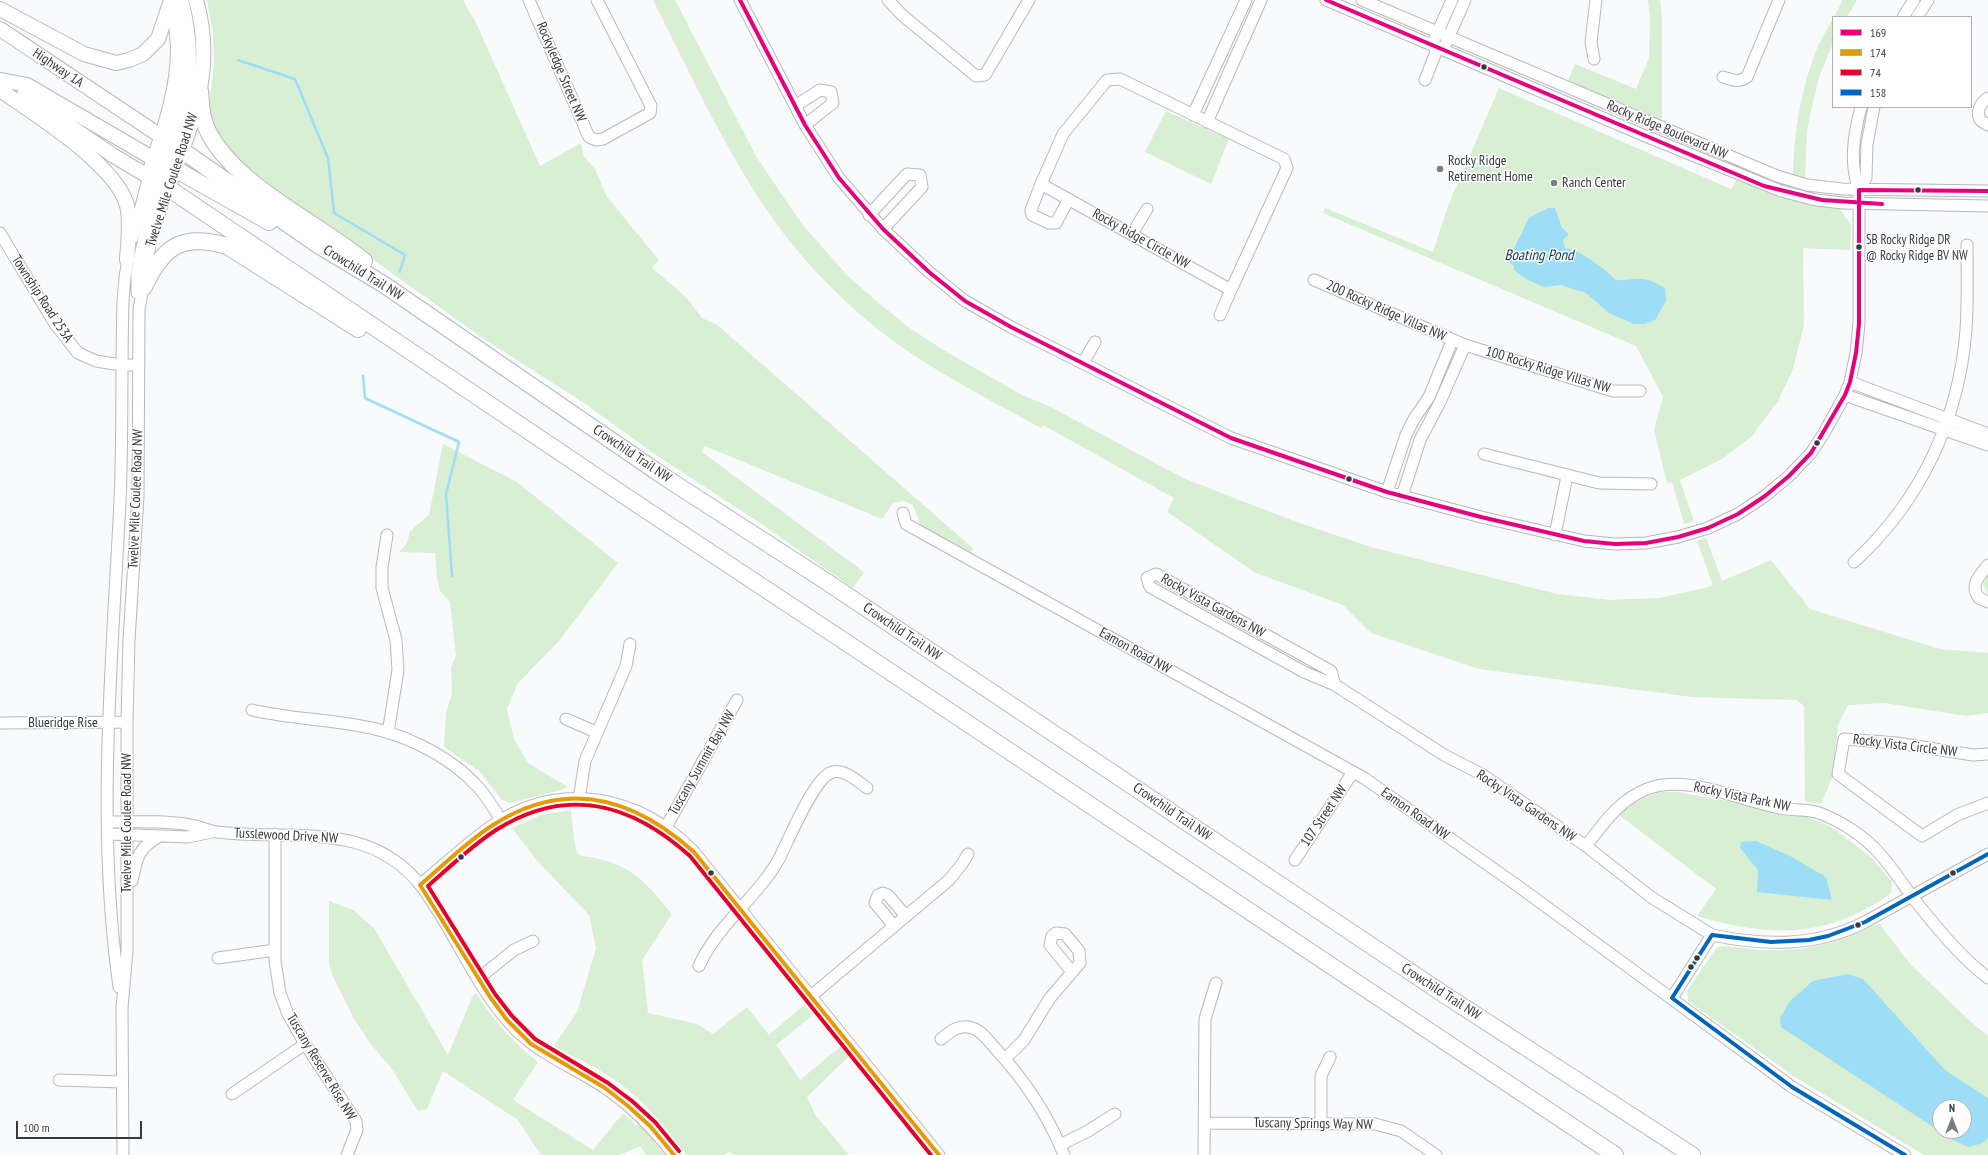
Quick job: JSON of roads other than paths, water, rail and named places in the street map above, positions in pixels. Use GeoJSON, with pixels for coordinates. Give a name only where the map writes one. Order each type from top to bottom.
{"type":"FeatureCollection","features":[{"type":"Feature","properties":{"kind":"highway"},"geometry":{"type":"LineString","coordinates":[[200,91],[205,125],[222,154],[237,169],[363,261],[383,284]]}},
{"type":"Feature","properties":{"kind":"highway","name":"Crowchild Trail NW"},"geometry":{"type":"LineString","coordinates":[[172,144],[318,245],[383,284],[666,478],[824,580],[1435,988],[1692,1154]]}},
{"type":"Feature","properties":{"kind":"highway"},"geometry":{"type":"LineString","coordinates":[[162,171],[285,232],[318,245]]}},
{"type":"Feature","properties":{"kind":"highway"},"geometry":{"type":"LineString","coordinates":[[162,171],[505,416],[1616,1155]]}},
{"type":"Feature","properties":{"kind":"highway"},"geometry":{"type":"LineString","coordinates":[[144,287],[157,263],[165,253],[172,248],[194,242],[210,242],[227,246],[487,410],[505,416]]}},
{"type":"Feature","properties":{"kind":"main road"},"geometry":{"type":"LineString","coordinates":[[0,9],[84,54],[116,63],[129,60],[143,54],[154,44],[158,39],[172,0]]}},
{"type":"Feature","properties":{"kind":"main road","name":"Twelve Mile Coulee Road NW"},"geometry":{"type":"LineString","coordinates":[[162,171],[172,144],[178,47],[172,0]]}},
{"type":"Feature","properties":{"kind":"main road"},"geometry":{"type":"LineString","coordinates":[[172,144],[184,101],[188,77],[189,38],[181,0]]}},
{"type":"Feature","properties":{"kind":"main road","name":"Twelve Mile Coulee Road NW"},"geometry":{"type":"LineString","coordinates":[[162,171],[172,144],[200,91],[204,67],[204,43],[196,0]]}},
{"type":"Feature","properties":{"kind":"main road","name":"Highway 1A"},"geometry":{"type":"LineString","coordinates":[[0,29],[115,106]]}},
{"type":"Feature","properties":{"kind":"main road"},"geometry":{"type":"LineString","coordinates":[[0,83],[114,156],[162,171]]}},
{"type":"Feature","properties":{"kind":"main road"},"geometry":{"type":"LineString","coordinates":[[0,83],[27,85],[162,171]]}},
{"type":"Feature","properties":{"kind":"main road"},"geometry":{"type":"LineString","coordinates":[[0,83],[88,154],[114,180],[127,206],[127,260]]}},
{"type":"Feature","properties":{"kind":"main road","name":"Crowchild Trail NW"},"geometry":{"type":"LineString","coordinates":[[115,106],[172,144]]}},
{"type":"Feature","properties":{"kind":"street","name":"Rockyledge Street NW"},"geometry":{"type":"LineString","coordinates":[[529,0],[589,137],[596,140],[603,139],[650,113],[651,106],[597,0]]}},
{"type":"Feature","properties":{"kind":"street"},"geometry":{"type":"LineString","coordinates":[[740,0],[805,125],[839,178],[883,229],[929,272],[965,301],[1011,327],[1231,438],[1387,492],[1555,535],[1599,543],[1646,543],[1693,534],[1724,521],[1766,496],[1800,465],[1824,434],[1845,395],[1850,382],[1856,353],[1859,324],[1859,190],[1853,174],[1853,160],[1860,108]]}},
{"type":"Feature","properties":{"kind":"street"},"geometry":{"type":"LineString","coordinates":[[888,0],[902,15],[976,76],[985,75],[1029,0]]}},
{"type":"Feature","properties":{"kind":"street"},"geometry":{"type":"LineString","coordinates":[[1193,115],[1246,0]]}},
{"type":"Feature","properties":{"kind":"street"},"geometry":{"type":"LineString","coordinates":[[1207,122],[1261,0]]}},
{"type":"Feature","properties":{"kind":"street","name":"Rocky Ridge Boulevard NW"},"geometry":{"type":"LineString","coordinates":[[1326,0],[1438,46],[1764,186],[1816,200],[1859,204],[1988,206]]}},
{"type":"Feature","properties":{"kind":"street","name":"Rocky Ridge Boulevard NW"},"geometry":{"type":"LineString","coordinates":[[1362,0],[1777,176],[1807,185],[1859,190],[1988,191]]}},
{"type":"Feature","properties":{"kind":"street"},"geometry":{"type":"LineString","coordinates":[[1425,80],[1438,46],[1437,32],[1452,0]]}},
{"type":"Feature","properties":{"kind":"street"},"geometry":{"type":"LineString","coordinates":[[1438,46],[1448,37],[1465,0]]}},
{"type":"Feature","properties":{"kind":"street"},"geometry":{"type":"LineString","coordinates":[[1594,59],[1591,42],[1596,0]]}},
{"type":"Feature","properties":{"kind":"street"},"geometry":{"type":"LineString","coordinates":[[1723,77],[1736,81],[1742,81],[1747,77],[1779,0]]}},
{"type":"Feature","properties":{"kind":"street"},"geometry":{"type":"LineString","coordinates":[[1904,16],[1914,0]]}},
{"type":"Feature","properties":{"kind":"street"},"geometry":{"type":"LineString","coordinates":[[1919,16],[1928,0]]}},
{"type":"Feature","properties":{"kind":"street"},"geometry":{"type":"LineString","coordinates":[[1069,200],[1056,223],[1049,224],[1032,215],[1031,210],[1063,134],[1107,80],[1120,79],[1284,159],[1287,168],[1220,315]]}},
{"type":"Feature","properties":{"kind":"street"},"geometry":{"type":"LineString","coordinates":[[795,106],[820,90],[831,92],[833,103],[805,125]]}},
{"type":"Feature","properties":{"kind":"street"},"geometry":{"type":"LineString","coordinates":[[1988,98],[1979,107],[1978,115],[1981,121],[1988,125]]}},
{"type":"Feature","properties":{"kind":"street"},"geometry":{"type":"LineString","coordinates":[[1859,190],[1866,178],[1867,144],[1874,108]]}},
{"type":"Feature","properties":{"kind":"street"},"geometry":{"type":"LineString","coordinates":[[139,310],[137,274],[141,251],[162,171]]}},
{"type":"Feature","properties":{"kind":"street","name":"Twelve Mile Coulee Road NW"},"geometry":{"type":"LineString","coordinates":[[122,1008],[113,943],[108,822],[109,723],[120,499],[121,365],[124,277],[127,260],[162,171]]}},
{"type":"Feature","properties":{"kind":"street","name":"Twelve Mile Coulee Road NW"},"geometry":{"type":"LineString","coordinates":[[123,1155],[122,1008],[127,911],[127,722],[129,640],[138,496],[139,310],[151,239],[162,203],[162,171]]}},
{"type":"Feature","properties":{"kind":"street"},"geometry":{"type":"LineString","coordinates":[[869,214],[907,174],[920,175],[922,187],[883,229]]}},
{"type":"Feature","properties":{"kind":"street","name":"Rocky Ridge Circle NW"},"geometry":{"type":"LineString","coordinates":[[1041,184],[1231,290]]}},
{"type":"Feature","properties":{"kind":"street"},"geometry":{"type":"LineString","coordinates":[[1132,234],[1147,209]]}},
{"type":"Feature","properties":{"kind":"street","name":"Township Road 253A"},"geometry":{"type":"LineString","coordinates":[[0,233],[54,324],[78,353],[96,361],[121,365],[139,365]]}},
{"type":"Feature","properties":{"kind":"street"},"geometry":{"type":"LineString","coordinates":[[1854,562],[1883,534],[1911,497],[1932,459],[1948,419],[1958,382],[1964,347],[1967,245]]}},
{"type":"Feature","properties":{"kind":"street","name":"200 Rocky Ridge Villas NW"},"geometry":{"type":"LineString","coordinates":[[1314,280],[1458,343]]}},
{"type":"Feature","properties":{"kind":"street"},"geometry":{"type":"LineString","coordinates":[[1083,363],[1095,342]]}},
{"type":"Feature","properties":{"kind":"street"},"geometry":{"type":"LineString","coordinates":[[1387,492],[1406,435],[1414,418],[1429,397],[1458,343]]}},
{"type":"Feature","properties":{"kind":"street"},"geometry":{"type":"LineString","coordinates":[[1402,496],[1420,440],[1440,402],[1458,343]]}},
{"type":"Feature","properties":{"kind":"street","name":"100 Rocky Ridge Villas NW"},"geometry":{"type":"LineString","coordinates":[[1458,343],[1613,391],[1640,391]]}},
{"type":"Feature","properties":{"kind":"street"},"geometry":{"type":"LineString","coordinates":[[1850,382],[1988,434]]}},
{"type":"Feature","properties":{"kind":"street"},"geometry":{"type":"LineString","coordinates":[[1845,395],[1988,445]]}},
{"type":"Feature","properties":{"kind":"street"},"geometry":{"type":"LineString","coordinates":[[1429,397],[1440,402]]}},
{"type":"Feature","properties":{"kind":"street"},"geometry":{"type":"LineString","coordinates":[[1892,411],[1896,400]]}},
{"type":"Feature","properties":{"kind":"street"},"geometry":{"type":"LineString","coordinates":[[1406,435],[1420,440]]}},
{"type":"Feature","properties":{"kind":"street"},"geometry":{"type":"LineString","coordinates":[[1484,454],[1567,476],[1599,482],[1651,484]]}},
{"type":"Feature","properties":{"kind":"street"},"geometry":{"type":"LineString","coordinates":[[1555,535],[1567,476]]}},
{"type":"Feature","properties":{"kind":"street","name":"Eamon Road NW"},"geometry":{"type":"LineString","coordinates":[[903,513],[906,524],[1353,772],[1518,886],[1792,1087],[1905,1155]]}},
{"type":"Feature","properties":{"kind":"street"},"geometry":{"type":"LineString","coordinates":[[387,535],[382,567],[382,588],[396,640],[398,670],[388,733]]}},
{"type":"Feature","properties":{"kind":"street"},"geometry":{"type":"LineString","coordinates":[[1988,565],[1977,580],[1975,588],[1979,598],[1988,602]]}},
{"type":"Feature","properties":{"kind":"street","name":"Rocky Vista Gardens NW"},"geometry":{"type":"LineString","coordinates":[[1335,685],[1331,671],[1156,574],[1147,578],[1150,587],[1304,672],[1335,685],[1444,755],[1482,775],[1586,846],[1651,897],[1712,935],[1740,941],[1764,943],[1794,943],[1822,939],[1849,930],[1988,854]]}},
{"type":"Feature","properties":{"kind":"street"},"geometry":{"type":"LineString","coordinates":[[579,799],[584,761],[626,666],[630,644]]}},
{"type":"Feature","properties":{"kind":"street","name":"Tuscany Summit Bay NW"},"geometry":{"type":"LineString","coordinates":[[666,827],[737,700]]}},
{"type":"Feature","properties":{"kind":"street"},"geometry":{"type":"LineString","coordinates":[[252,710],[282,716],[357,725],[388,733],[424,748],[456,766],[479,788],[501,820]]}},
{"type":"Feature","properties":{"kind":"street"},"geometry":{"type":"LineString","coordinates":[[566,719],[596,732]]}},
{"type":"Feature","properties":{"kind":"street","name":"Blueridge Rise"},"geometry":{"type":"LineString","coordinates":[[0,723],[127,722]]}},
{"type":"Feature","properties":{"kind":"street","name":"Rocky Vista Circle NW"},"geometry":{"type":"LineString","coordinates":[[1988,754],[1973,755],[1898,742],[1844,739],[1838,774],[1922,836],[1957,816],[1988,803]]}},
{"type":"Feature","properties":{"kind":"street"},"geometry":{"type":"LineString","coordinates":[[699,966],[707,949],[771,873],[798,818],[824,777],[831,772],[841,772],[868,788]]}},
{"type":"Feature","properties":{"kind":"street","name":"107 Street NW"},"geometry":{"type":"LineString","coordinates":[[1295,860],[1353,772]]}},
{"type":"Feature","properties":{"kind":"street","name":"Rocky Vista Park NW"},"geometry":{"type":"LineString","coordinates":[[1586,846],[1612,813],[1627,800],[1648,789],[1670,785],[1692,786],[1780,808],[1821,813],[1855,832],[1879,852],[1911,895],[1975,968],[1988,978]]}},
{"type":"Feature","properties":{"kind":"street"},"geometry":{"type":"LineString","coordinates":[[420,885],[484,832],[501,820],[528,807],[542,803],[579,799],[609,802],[629,807],[666,827],[694,852],[939,1155]]}},
{"type":"Feature","properties":{"kind":"street","name":"Tusslewood Drive NW"},"geometry":{"type":"LineString","coordinates":[[108,822],[189,825],[216,832]]}},
{"type":"Feature","properties":{"kind":"street","name":"Tusslewood Drive NW"},"geometry":{"type":"LineString","coordinates":[[109,834],[188,837],[216,832],[319,835],[350,840],[367,846],[396,862],[420,885],[490,997],[507,1020],[531,1044],[617,1097],[650,1126],[674,1155]]}},
{"type":"Feature","properties":{"kind":"street","name":"Tuscany Reserve Rise NW"},"geometry":{"type":"LineString","coordinates":[[274,834],[275,950],[276,973],[280,994],[288,1014],[305,1044],[356,1121],[357,1130],[347,1155]]}},
{"type":"Feature","properties":{"kind":"street"},"geometry":{"type":"LineString","coordinates":[[127,911],[137,859],[141,849],[147,843],[160,836]]}},
{"type":"Feature","properties":{"kind":"street"},"geometry":{"type":"LineString","coordinates":[[811,996],[956,873],[968,854]]}},
{"type":"Feature","properties":{"kind":"street"},"geometry":{"type":"LineString","coordinates":[[894,926],[875,903],[878,895],[883,893],[888,895],[906,916]]}},
{"type":"Feature","properties":{"kind":"street"},"geometry":{"type":"LineString","coordinates":[[1672,998],[1712,935]]}},
{"type":"Feature","properties":{"kind":"street"},"geometry":{"type":"LineString","coordinates":[[479,978],[514,950],[532,940]]}},
{"type":"Feature","properties":{"kind":"street"},"geometry":{"type":"LineString","coordinates":[[218,958],[275,950]]}},
{"type":"Feature","properties":{"kind":"street"},"geometry":{"type":"LineString","coordinates":[[1005,1059],[1024,1040],[1047,1002],[1072,972]]}},
{"type":"Feature","properties":{"kind":"street"},"geometry":{"type":"LineString","coordinates":[[1204,1155],[1205,1019],[1216,983]]}},
{"type":"Feature","properties":{"kind":"street"},"geometry":{"type":"LineString","coordinates":[[941,1039],[954,1029],[969,1027],[981,1033],[1005,1059],[1041,1109],[1062,1150],[1115,1114]]}},
{"type":"Feature","properties":{"kind":"street"},"geometry":{"type":"LineString","coordinates":[[232,1094],[305,1044]]}},
{"type":"Feature","properties":{"kind":"street"},"geometry":{"type":"LineString","coordinates":[[1321,1122],[1321,1076],[1330,1057]]}},
{"type":"Feature","properties":{"kind":"street"},"geometry":{"type":"LineString","coordinates":[[59,1080],[122,1082]]}},
{"type":"Feature","properties":{"kind":"street","name":"Tuscany Springs Way NW"},"geometry":{"type":"LineString","coordinates":[[1204,1123],[1321,1122],[1384,1125],[1409,1136],[1436,1155]]}},
{"type":"Feature","properties":{"kind":"water","name":"Boating Pond"},"geometry":{"type":"Polygon","coordinates":[[[1548,208],[1555,208],[1562,228],[1569,234],[1563,240],[1565,248],[1586,256],[1616,280],[1643,279],[1665,288],[1666,301],[1655,320],[1644,324],[1634,324],[1609,313],[1586,293],[1561,285],[1544,287],[1526,279],[1514,270],[1514,265],[1511,264],[1509,259],[1529,218],[1548,208]]]}},
{"type":"Feature","properties":{"kind":"water"},"geometry":{"type":"Polygon","coordinates":[[[1756,841],[1790,856],[1826,877],[1832,900],[1757,892],[1758,870],[1740,848],[1741,842],[1756,841]]]}},
{"type":"Feature","properties":{"kind":"water"},"geometry":{"type":"Polygon","coordinates":[[[1847,974],[1863,979],[1945,1070],[1988,1098],[1988,1137],[1983,1143],[1968,1147],[1951,1139],[1972,1139],[1972,1099],[1932,1099],[1932,1126],[1781,1027],[1780,1018],[1790,1001],[1813,981],[1847,974]]]}},
{"type":"Feature","properties":{"kind":"waterway"},"geometry":{"type":"LineString","coordinates":[[238,60],[295,79],[328,158],[334,213],[405,255],[400,271]]}},
{"type":"Feature","properties":{"kind":"waterway"},"geometry":{"type":"LineString","coordinates":[[363,376],[365,398],[459,442],[446,494],[452,576]]}},
{"type":"Feature","properties":{"kind":"place","name":"Rocky Ridge Retirement Home"},"geometry":{"type":"Point","coordinates":[1440,169]}},
{"type":"Feature","properties":{"kind":"place","name":"Ranch Center"},"geometry":{"type":"Point","coordinates":[1554,183]}},
{"type":"Feature","properties":{"kind":"place","name":"SB Rocky Ridge DR @ Rocky Ridge BV NW"},"geometry":{"type":"Point","coordinates":[1859,247]}}]}
